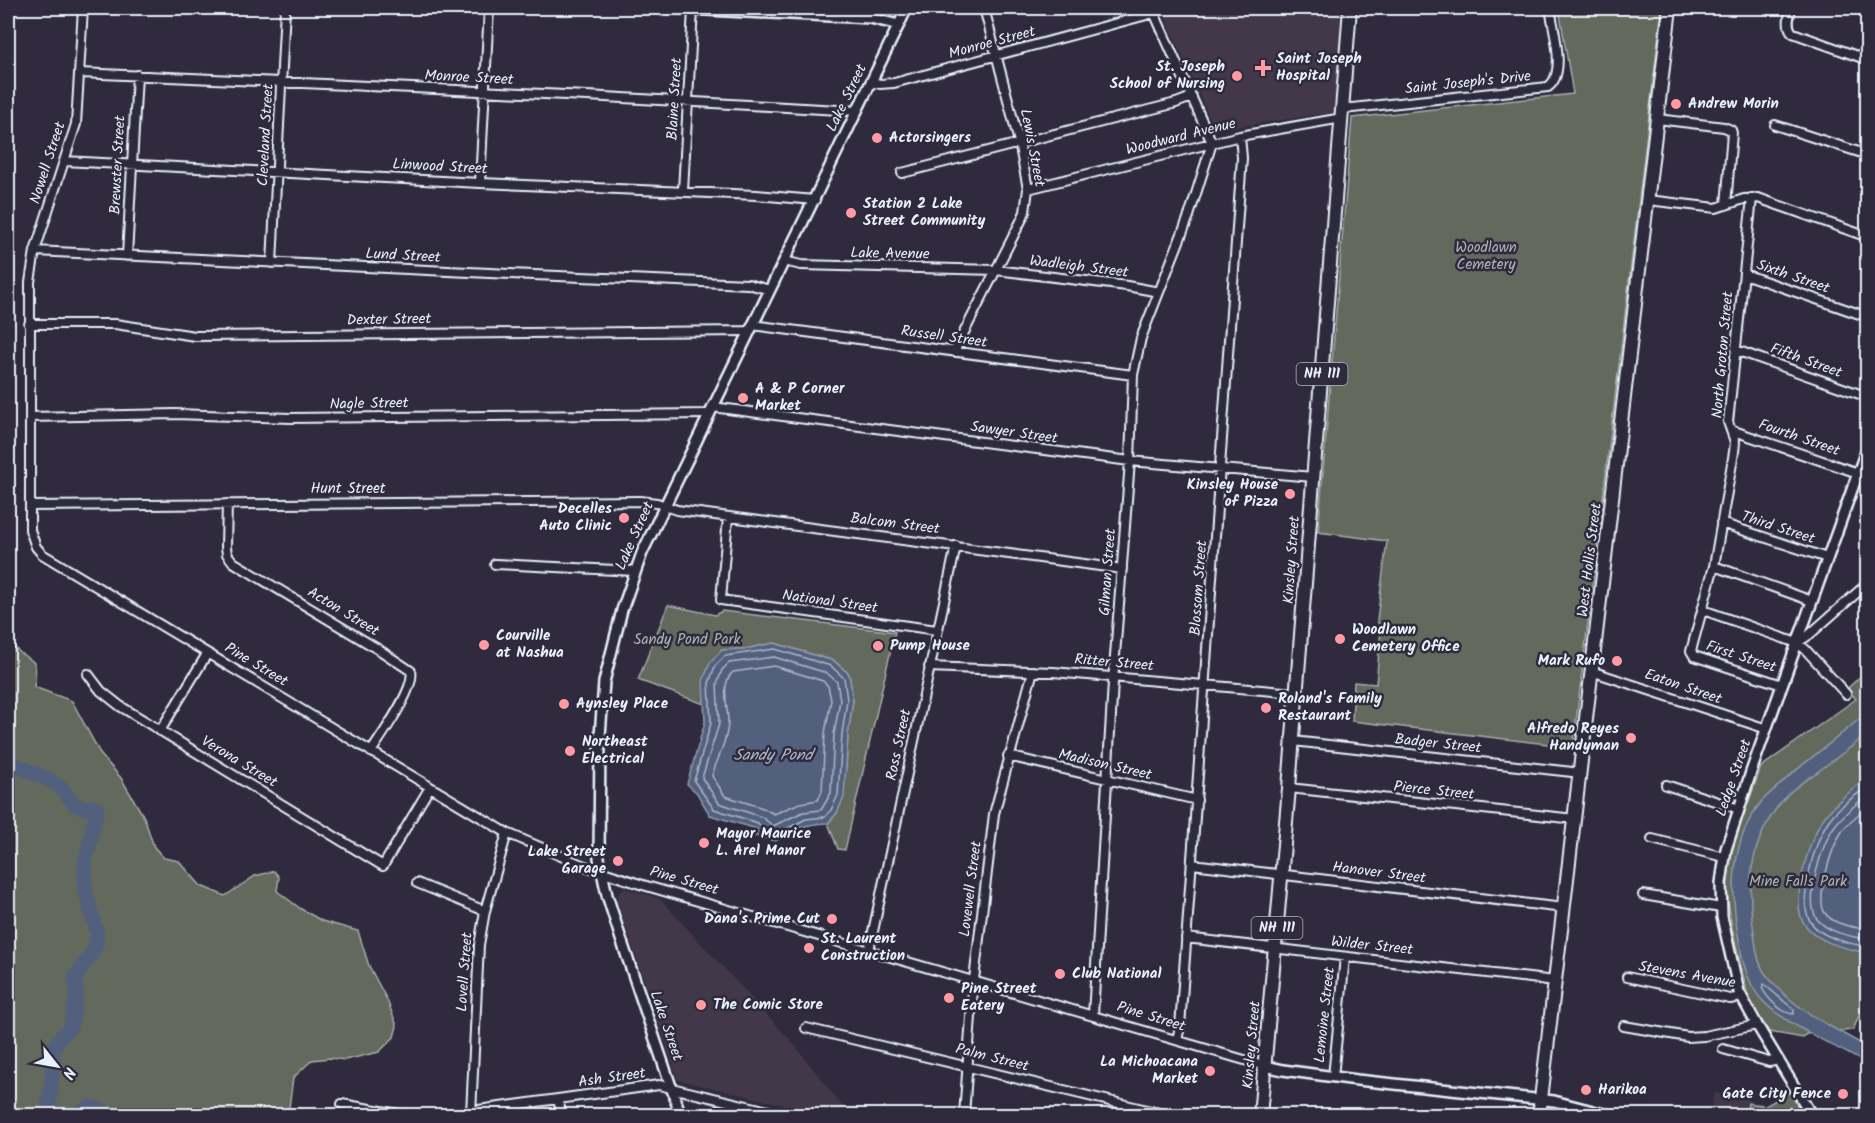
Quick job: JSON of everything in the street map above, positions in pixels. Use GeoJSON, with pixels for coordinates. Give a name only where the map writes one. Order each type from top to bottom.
{"type":"FeatureCollection","features":[{"type":"Feature","properties":{"kind":"main road","name":"Kinsley Street"},"geometry":{"type":"LineString","coordinates":[[1260,1116],[1293,741],[1350,8]]}},
{"type":"Feature","properties":{"kind":"main road","name":"West Hollis Street"},"geometry":{"type":"LineString","coordinates":[[1539,1116],[1670,8]]}},
{"type":"Feature","properties":{"kind":"street","name":"Nowell Street"},"geometry":{"type":"LineString","coordinates":[[29,324],[30,282],[35,251],[76,124],[83,8]]}},
{"type":"Feature","properties":{"kind":"street","name":"Cleveland Street"},"geometry":{"type":"LineString","coordinates":[[273,263],[285,8]]}},
{"type":"Feature","properties":{"kind":"street"},"geometry":{"type":"LineString","coordinates":[[480,183],[489,8]]}},
{"type":"Feature","properties":{"kind":"street"},"geometry":{"type":"LineString","coordinates":[[666,8],[870,18],[899,24]]}},
{"type":"Feature","properties":{"kind":"street","name":"Lake Street"},"geometry":{"type":"LineString","coordinates":[[681,1116],[623,946],[601,870],[599,858],[600,736],[604,682],[614,639],[635,571],[664,506],[907,8]]}},
{"type":"Feature","properties":{"kind":"street","name":"Lewis Street"},"geometry":{"type":"LineString","coordinates":[[954,352],[1021,221],[1025,212],[1028,189],[1019,142],[984,8]]}},
{"type":"Feature","properties":{"kind":"street","name":"Saint Joseph's Drive"},"geometry":{"type":"LineString","coordinates":[[1342,113],[1548,87],[1555,80],[1558,70],[1550,8]]}},
{"type":"Feature","properties":{"kind":"street"},"geometry":{"type":"LineString","coordinates":[[1791,8],[1790,30],[1801,37],[1868,60]]}},
{"type":"Feature","properties":{"kind":"street","name":"Blaine Street"},"geometry":{"type":"LineString","coordinates":[[683,191],[693,9]]}},
{"type":"Feature","properties":{"kind":"street","name":"Monroe Street"},"geometry":{"type":"LineString","coordinates":[[872,82],[894,83],[1153,10]]}},
{"type":"Feature","properties":{"kind":"street"},"geometry":{"type":"LineString","coordinates":[[1153,10],[1212,143]]}},
{"type":"Feature","properties":{"kind":"street","name":"Monroe Street"},"geometry":{"type":"LineString","coordinates":[[80,73],[857,111]]}},
{"type":"Feature","properties":{"kind":"street","name":"Brewster Street"},"geometry":{"type":"LineString","coordinates":[[127,256],[137,75]]}},
{"type":"Feature","properties":{"kind":"street"},"geometry":{"type":"LineString","coordinates":[[902,173],[1192,97]]}},
{"type":"Feature","properties":{"kind":"street","name":"Woodward Avenue"},"geometry":{"type":"LineString","coordinates":[[1028,189],[1342,113]]}},
{"type":"Feature","properties":{"kind":"street"},"geometry":{"type":"LineString","coordinates":[[1658,119],[1724,127],[1731,130],[1726,206]]}},
{"type":"Feature","properties":{"kind":"street"},"geometry":{"type":"LineString","coordinates":[[1775,125],[1868,155]]}},
{"type":"Feature","properties":{"kind":"street","name":"Blossom Street"},"geometry":{"type":"LineString","coordinates":[[1177,1040],[1180,1027],[1221,469],[1242,158],[1240,136]]}},
{"type":"Feature","properties":{"kind":"street","name":"Gilman Street"},"geometry":{"type":"LineString","coordinates":[[1093,1015],[1130,461],[1132,375],[1142,338],[1189,216],[1212,143]]}},
{"type":"Feature","properties":{"kind":"street","name":"Linwood Street"},"geometry":{"type":"LineString","coordinates":[[64,161],[480,183],[683,191],[815,200]]}},
{"type":"Feature","properties":{"kind":"street","name":"North Groton Street"},"geometry":{"type":"LineString","coordinates":[[1692,654],[1714,566],[1734,452],[1735,442],[1728,422],[1752,198]]}},
{"type":"Feature","properties":{"kind":"street"},"geometry":{"type":"LineString","coordinates":[[1648,200],[1716,208],[1758,198],[1868,237]]}},
{"type":"Feature","properties":{"kind":"street","name":"Lund Street"},"geometry":{"type":"LineString","coordinates":[[35,251],[748,284],[770,290]]}},
{"type":"Feature","properties":{"kind":"street","name":"Lake Avenue"},"geometry":{"type":"LineString","coordinates":[[784,261],[801,265],[996,270]]}},
{"type":"Feature","properties":{"kind":"street","name":"Wadleigh Street"},"geometry":{"type":"LineString","coordinates":[[996,270],[1159,292]]}},
{"type":"Feature","properties":{"kind":"street","name":"Sixth Street"},"geometry":{"type":"LineString","coordinates":[[1744,274],[1868,317]]}},
{"type":"Feature","properties":{"kind":"street","name":"Dexter Street"},"geometry":{"type":"LineString","coordinates":[[29,324],[115,324],[195,336],[751,328]]}},
{"type":"Feature","properties":{"kind":"street","name":"Pine Street"},"geometry":{"type":"LineString","coordinates":[[29,324],[30,506],[32,539],[42,554],[507,833],[582,865],[643,885],[1283,1071],[1571,1104],[1612,1116]]}},
{"type":"Feature","properties":{"kind":"street","name":"Russell Street"},"geometry":{"type":"LineString","coordinates":[[751,328],[1132,375]]}},
{"type":"Feature","properties":{"kind":"street","name":"Fifth Street"},"geometry":{"type":"LineString","coordinates":[[1736,350],[1868,397]]}},
{"type":"Feature","properties":{"kind":"street","name":"Sawyer Street"},"geometry":{"type":"LineString","coordinates":[[711,411],[1130,461],[1313,477]]}},
{"type":"Feature","properties":{"kind":"street","name":"Nagle Street"},"geometry":{"type":"LineString","coordinates":[[30,417],[175,414],[290,418],[711,411]]}},
{"type":"Feature","properties":{"kind":"street","name":"Fourth Street"},"geometry":{"type":"LineString","coordinates":[[1731,430],[1858,473]]}},
{"type":"Feature","properties":{"kind":"street","name":"Ledge Street"},"geometry":{"type":"LineString","coordinates":[[1812,1116],[1742,997],[1729,952],[1721,908],[1721,883],[1724,857],[1739,809],[1868,445]]}},
{"type":"Feature","properties":{"kind":"street","name":"Hunt Street"},"geometry":{"type":"LineString","coordinates":[[30,506],[640,501],[664,506]]}},
{"type":"Feature","properties":{"kind":"street","name":"Acton Street"},"geometry":{"type":"LineString","coordinates":[[227,504],[226,547],[227,554],[233,562],[381,651],[411,672],[412,676],[407,691],[371,752]]}},
{"type":"Feature","properties":{"kind":"street","name":"Balcom Street"},"geometry":{"type":"LineString","coordinates":[[664,506],[676,510],[1122,569]]}},
{"type":"Feature","properties":{"kind":"street","name":"National Street"},"geometry":{"type":"LineString","coordinates":[[728,517],[721,600],[937,630]]}},
{"type":"Feature","properties":{"kind":"street","name":"Third Street"},"geometry":{"type":"LineString","coordinates":[[1721,523],[1827,558]]}},
{"type":"Feature","properties":{"kind":"street","name":"Ross Street"},"geometry":{"type":"LineString","coordinates":[[869,950],[956,546]]}},
{"type":"Feature","properties":{"kind":"street"},"geometry":{"type":"LineString","coordinates":[[495,564],[635,571]]}},
{"type":"Feature","properties":{"kind":"street"},"geometry":{"type":"LineString","coordinates":[[1714,566],[1812,601]]}},
{"type":"Feature","properties":{"kind":"street"},"geometry":{"type":"LineString","coordinates":[[1797,643],[1868,583]]}},
{"type":"Feature","properties":{"kind":"street"},"geometry":{"type":"LineString","coordinates":[[1703,610],[1797,643],[1846,694]]}},
{"type":"Feature","properties":{"kind":"street"},"geometry":{"type":"LineString","coordinates":[[160,731],[207,654]]}},
{"type":"Feature","properties":{"kind":"street","name":"First Street"},"geometry":{"type":"LineString","coordinates":[[1692,654],[1782,685]]}},
{"type":"Feature","properties":{"kind":"street","name":"Ritter Street"},"geometry":{"type":"LineString","coordinates":[[929,667],[1033,671],[1296,693]]}},
{"type":"Feature","properties":{"kind":"street","name":"Lovewell Street"},"geometry":{"type":"LineString","coordinates":[[963,1116],[974,980],[994,814],[1033,671]]}},
{"type":"Feature","properties":{"kind":"street","name":"Eaton Street"},"geometry":{"type":"LineString","coordinates":[[1591,671],[1767,729]]}},
{"type":"Feature","properties":{"kind":"street","name":"Verona Street"},"geometry":{"type":"LineString","coordinates":[[88,674],[110,699],[383,866],[430,787]]}},
{"type":"Feature","properties":{"kind":"street","name":"Badger Street"},"geometry":{"type":"LineString","coordinates":[[1293,741],[1581,773]]}},
{"type":"Feature","properties":{"kind":"street","name":"Madison Street"},"geometry":{"type":"LineString","coordinates":[[1008,756],[1197,800]]}},
{"type":"Feature","properties":{"kind":"street"},"geometry":{"type":"LineString","coordinates":[[1666,785],[1739,809]]}},
{"type":"Feature","properties":{"kind":"street","name":"Pierce Street"},"geometry":{"type":"LineString","coordinates":[[1289,788],[1575,819]]}},
{"type":"Feature","properties":{"kind":"street","name":"Lovell Street"},"geometry":{"type":"LineString","coordinates":[[471,1113],[479,945],[485,911],[507,833]]}},
{"type":"Feature","properties":{"kind":"street"},"geometry":{"type":"LineString","coordinates":[[1652,839],[1724,857]]}},
{"type":"Feature","properties":{"kind":"street","name":"Hanover Street"},"geometry":{"type":"LineString","coordinates":[[1192,864],[1564,908]]}},
{"type":"Feature","properties":{"kind":"street"},"geometry":{"type":"LineString","coordinates":[[417,884],[485,911]]}},
{"type":"Feature","properties":{"kind":"street"},"geometry":{"type":"LineString","coordinates":[[1643,895],[1721,908]]}},
{"type":"Feature","properties":{"kind":"street","name":"Wilder Street"},"geometry":{"type":"LineString","coordinates":[[1186,938],[1555,981]]}},
{"type":"Feature","properties":{"kind":"street","name":"Lemoine Street"},"geometry":{"type":"LineString","coordinates":[[1333,1077],[1345,957]]}},
{"type":"Feature","properties":{"kind":"street","name":"Stevens Avenue"},"geometry":{"type":"LineString","coordinates":[[1627,977],[1730,999],[1742,997]]}},
{"type":"Feature","properties":{"kind":"street"},"geometry":{"type":"LineString","coordinates":[[1624,1026],[1688,1037],[1757,1025]]}},
{"type":"Feature","properties":{"kind":"street","name":"Palm Street"},"geometry":{"type":"LineString","coordinates":[[806,1028],[1172,1116]]}},
{"type":"Feature","properties":{"kind":"street"},"geometry":{"type":"LineString","coordinates":[[1723,1049],[1768,1062],[1779,1060]]}},
{"type":"Feature","properties":{"kind":"street","name":"Ash Street"},"geometry":{"type":"LineString","coordinates":[[471,1113],[653,1085],[672,1087],[789,1116]]}},
{"type":"Feature","properties":{"kind":"street"},"geometry":{"type":"LineString","coordinates":[[558,1099],[562,1116]]}},
{"type":"Feature","properties":{"kind":"street"},"geometry":{"type":"LineString","coordinates":[[342,1104],[410,1116]]}},
{"type":"Feature","properties":{"kind":"shaded area","name":"Saint Joseph Hospital"},"geometry":{"type":"Polygon","coordinates":[[[1161,8],[1342,8],[1335,112],[1215,130],[1161,8]]]}},
{"type":"Feature","properties":{"kind":"shaded area"},"geometry":{"type":"Polygon","coordinates":[[[625,888],[659,898],[793,1043],[849,1115],[827,1115],[678,1080],[617,901],[619,892],[625,888]]]}},
{"type":"Feature","properties":{"kind":"shaded area"},"geometry":{"type":"Polygon","coordinates":[[[1714,1093],[1749,1100],[1746,1115],[1710,1116],[1714,1093]]]}},
{"type":"Feature","properties":{"kind":"green space","name":"Woodlawn Cemetery"},"geometry":{"type":"Polygon","coordinates":[[[1559,8],[1662,8],[1573,747],[1352,721],[1354,682],[1376,684],[1381,630],[1377,620],[1387,541],[1318,532],[1352,118],[1573,94],[1559,8]]]}},
{"type":"Feature","properties":{"kind":"green space","name":"Sandy Pond Park"},"geometry":{"type":"Polygon","coordinates":[[[668,605],[715,615],[722,611],[895,632],[845,850],[838,849],[828,823],[837,813],[846,767],[853,700],[849,674],[834,661],[774,643],[745,649],[722,650],[711,663],[706,675],[704,704],[638,680],[668,605]]]}},
{"type":"Feature","properties":{"kind":"green space"},"geometry":{"type":"Polygon","coordinates":[[[8,633],[14,647],[35,664],[34,687],[72,701],[101,755],[121,778],[144,817],[154,847],[164,858],[179,861],[201,886],[225,896],[255,876],[274,871],[279,877],[277,891],[301,909],[322,921],[358,931],[369,966],[387,1000],[397,1026],[394,1037],[379,1052],[345,1060],[330,1058],[312,1060],[293,1078],[288,1115],[8,1115],[8,633]]]}},
{"type":"Feature","properties":{"kind":"green space","name":"Mine Falls Park"},"geometry":{"type":"Polygon","coordinates":[[[1867,670],[1867,997],[1853,1030],[1806,1034],[1803,1038],[1769,1032],[1749,1001],[1732,928],[1727,893],[1730,854],[1761,767],[1856,699],[1847,689],[1867,670]]]}},
{"type":"Feature","properties":{"kind":"green space"},"geometry":{"type":"Polygon","coordinates":[[[1790,1092],[1803,1115],[1746,1115],[1748,1103],[1762,1105],[1762,1108],[1790,1092]]]}},
{"type":"Feature","properties":{"kind":"water","name":"Sandy Pond"},"geometry":{"type":"Polygon","coordinates":[[[774,643],[834,661],[849,674],[853,700],[844,797],[837,813],[828,823],[800,828],[776,841],[755,836],[757,829],[710,815],[697,793],[687,784],[705,722],[703,681],[710,663],[722,650],[745,649],[774,643]]]}},
{"type":"Feature","properties":{"kind":"water"},"geometry":{"type":"Polygon","coordinates":[[[1867,712],[1867,734],[1794,788],[1775,811],[1758,843],[1751,877],[1751,895],[1756,950],[1764,971],[1777,988],[1801,1008],[1867,1047],[1867,1064],[1783,1018],[1757,994],[1750,982],[1743,960],[1737,928],[1734,890],[1735,870],[1743,834],[1762,801],[1867,712]]]}},
{"type":"Feature","properties":{"kind":"water"},"geometry":{"type":"Polygon","coordinates":[[[1867,778],[1867,953],[1833,944],[1818,937],[1805,925],[1799,903],[1807,856],[1818,828],[1832,808],[1867,778]]]}},
{"type":"Feature","properties":{"kind":"waterway"},"geometry":{"type":"LineString","coordinates":[[8,762],[50,780],[62,789],[75,805],[93,807],[97,810],[85,863],[85,889],[97,934],[96,944],[75,977],[77,992],[70,1028],[58,1040],[54,1048],[47,1116]]}},
{"type":"Feature","properties":{"kind":"waterway"},"geometry":{"type":"LineString","coordinates":[[76,1116],[90,1107],[102,1110],[106,1116]]}},
{"type":"Feature","properties":{"kind":"place","name":"Saint Joseph Hospital"},"geometry":{"type":"Point","coordinates":[1263,68]}},
{"type":"Feature","properties":{"kind":"place","name":"St. Joseph School of Nursing"},"geometry":{"type":"Point","coordinates":[1237,76]}},
{"type":"Feature","properties":{"kind":"place","name":"Andrew Morin"},"geometry":{"type":"Point","coordinates":[1676,104]}},
{"type":"Feature","properties":{"kind":"place","name":"Actorsingers"},"geometry":{"type":"Point","coordinates":[877,138]}},
{"type":"Feature","properties":{"kind":"place","name":"Station 2 Lake Street Community"},"geometry":{"type":"Point","coordinates":[851,213]}},
{"type":"Feature","properties":{"kind":"place","name":"A & P Corner Market"},"geometry":{"type":"Point","coordinates":[743,398]}},
{"type":"Feature","properties":{"kind":"place","name":"Kinsley House of Pizza"},"geometry":{"type":"Point","coordinates":[1290,494]}},
{"type":"Feature","properties":{"kind":"place","name":"Decelles Auto Clinic"},"geometry":{"type":"Point","coordinates":[624,518]}},
{"type":"Feature","properties":{"kind":"place","name":"Woodlawn Cemetery Office"},"geometry":{"type":"Point","coordinates":[1340,639]}},
{"type":"Feature","properties":{"kind":"place","name":"Courville at Nashua"},"geometry":{"type":"Point","coordinates":[484,645]}},
{"type":"Feature","properties":{"kind":"place","name":"Pump House"},"geometry":{"type":"Point","coordinates":[878,646]}},
{"type":"Feature","properties":{"kind":"place","name":"Mark Rufo"},"geometry":{"type":"Point","coordinates":[1617,661]}},
{"type":"Feature","properties":{"kind":"place","name":"Aynsley Place"},"geometry":{"type":"Point","coordinates":[564,704]}},
{"type":"Feature","properties":{"kind":"place","name":"Roland's Family Restaurant"},"geometry":{"type":"Point","coordinates":[1266,708]}},
{"type":"Feature","properties":{"kind":"place","name":"Alfredo Reyes Handyman"},"geometry":{"type":"Point","coordinates":[1631,738]}},
{"type":"Feature","properties":{"kind":"place","name":"Northeast Electrical"},"geometry":{"type":"Point","coordinates":[570,751]}},
{"type":"Feature","properties":{"kind":"place","name":"Mayor Maurice L. Arel Manor"},"geometry":{"type":"Point","coordinates":[704,843]}},
{"type":"Feature","properties":{"kind":"place","name":"Lake Street Garage"},"geometry":{"type":"Point","coordinates":[618,861]}},
{"type":"Feature","properties":{"kind":"place","name":"Dana's Prime Cut"},"geometry":{"type":"Point","coordinates":[832,919]}},
{"type":"Feature","properties":{"kind":"place","name":"St. Laurent Construction"},"geometry":{"type":"Point","coordinates":[809,948]}},
{"type":"Feature","properties":{"kind":"place","name":"Club National"},"geometry":{"type":"Point","coordinates":[1060,974]}},
{"type":"Feature","properties":{"kind":"place","name":"Pine Street Eatery"},"geometry":{"type":"Point","coordinates":[949,998]}},
{"type":"Feature","properties":{"kind":"place","name":"The Comic Store"},"geometry":{"type":"Point","coordinates":[701,1005]}},
{"type":"Feature","properties":{"kind":"place","name":"La Michoacana Market"},"geometry":{"type":"Point","coordinates":[1210,1071]}},
{"type":"Feature","properties":{"kind":"place","name":"Harikoa"},"geometry":{"type":"Point","coordinates":[1586,1090]}},
{"type":"Feature","properties":{"kind":"place","name":"Gate City Fence"},"geometry":{"type":"Point","coordinates":[1843,1094]}}]}
